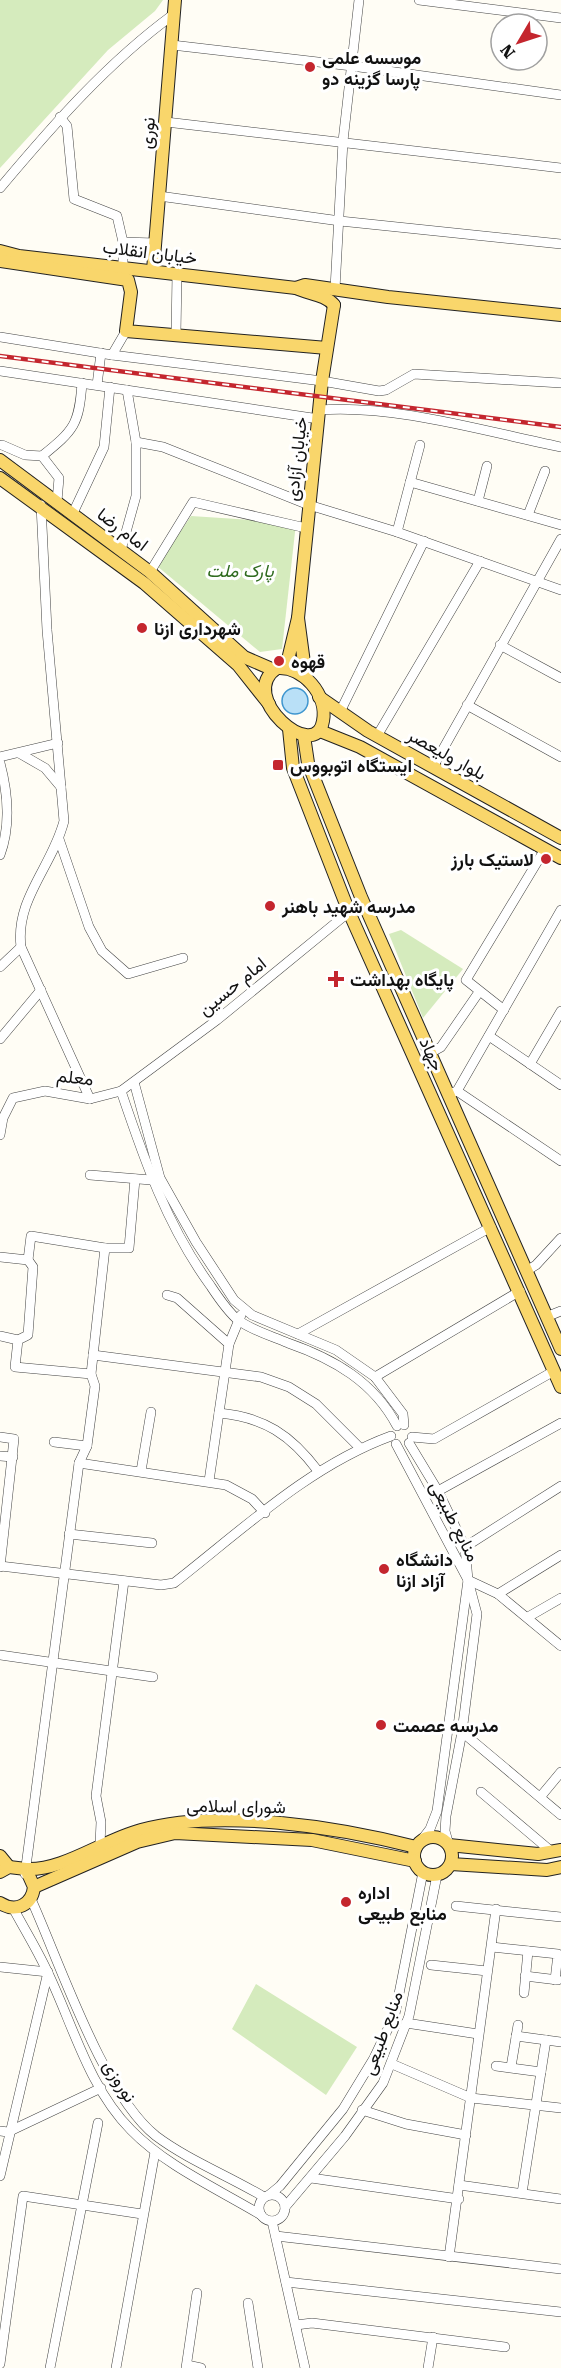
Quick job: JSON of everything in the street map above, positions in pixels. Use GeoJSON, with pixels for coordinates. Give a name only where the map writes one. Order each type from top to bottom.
{"type":"FeatureCollection","features":[{"type":"Feature","properties":{"kind":"main road","name":"نوری"},"geometry":{"type":"LineString","coordinates":[[153,270],[176,0]]}},
{"type":"Feature","properties":{"kind":"main road","name":"خیابان انقلاب"},"geometry":{"type":"LineString","coordinates":[[0,251],[122,272]]}},
{"type":"Feature","properties":{"kind":"main road","name":"خیابان انقلاب"},"geometry":{"type":"LineString","coordinates":[[0,261],[122,272],[153,270],[296,288],[307,294],[326,298],[334,305],[347,299],[388,297]]}},
{"type":"Feature","properties":{"kind":"main road"},"geometry":{"type":"LineString","coordinates":[[122,272],[131,286],[126,331],[327,348]]}},
{"type":"Feature","properties":{"kind":"main road","name":"خیابان انقلاب"},"geometry":{"type":"LineString","coordinates":[[296,288],[305,285],[388,297],[561,315]]}},
{"type":"Feature","properties":{"kind":"main road","name":"خیابان آزادی"},"geometry":{"type":"LineString","coordinates":[[298,618],[322,381],[334,305]]}},
{"type":"Feature","properties":{"kind":"main road","name":"امام رضا"},"geometry":{"type":"LineString","coordinates":[[0,460],[150,572],[215,637]]}},
{"type":"Feature","properties":{"kind":"main road","name":"امام رضا"},"geometry":{"type":"LineString","coordinates":[[0,478],[41,505],[215,637]]}},
{"type":"Feature","properties":{"kind":"main road"},"geometry":{"type":"LineString","coordinates":[[215,637],[269,704],[275,715],[289,729],[304,736],[313,735],[320,731],[324,712],[319,697],[306,678],[298,618]]}},
{"type":"Feature","properties":{"kind":"main road"},"geometry":{"type":"LineString","coordinates":[[269,704],[266,681],[280,669],[298,618]]}},
{"type":"Feature","properties":{"kind":"main road"},"geometry":{"type":"LineString","coordinates":[[215,637],[244,657],[306,678]]}},
{"type":"Feature","properties":{"kind":"main road","name":"بلوار ولیعصر"},"geometry":{"type":"LineString","coordinates":[[319,697],[373,733],[561,838]]}},
{"type":"Feature","properties":{"kind":"main road","name":"جهاد"},"geometry":{"type":"LineString","coordinates":[[289,729],[293,768],[350,912],[561,1387]]}},
{"type":"Feature","properties":{"kind":"main road","name":"بلوار ولیعصر"},"geometry":{"type":"LineString","coordinates":[[320,731],[360,747],[561,858]]}},
{"type":"Feature","properties":{"kind":"main road"},"geometry":{"type":"LineString","coordinates":[[360,747],[373,733]]}},
{"type":"Feature","properties":{"kind":"main road","name":"جهاد"},"geometry":{"type":"LineString","coordinates":[[304,736],[308,763],[361,897],[430,1053],[452,1093],[470,1144],[561,1350]]}},
{"type":"Feature","properties":{"kind":"main road"},"geometry":{"type":"LineString","coordinates":[[293,768],[308,763]]}},
{"type":"Feature","properties":{"kind":"main road"},"geometry":{"type":"LineString","coordinates":[[395,1013],[410,1008]]}},
{"type":"Feature","properties":{"kind":"main road"},"geometry":{"type":"LineString","coordinates":[[456,1150],[470,1144]]}},
{"type":"Feature","properties":{"kind":"main road","name":"شورای اسلامی"},"geometry":{"type":"LineString","coordinates":[[5,1870],[43,1870],[100,1844],[142,1829],[195,1821],[253,1822],[319,1827],[418,1844]]}},
{"type":"Feature","properties":{"kind":"main road","name":"شورای اسلامی"},"geometry":{"type":"LineString","coordinates":[[13,1908],[20,1907],[32,1893],[136,1842],[176,1833],[312,1840],[415,1861]]}},
{"type":"Feature","properties":{"kind":"main road"},"geometry":{"type":"LineString","coordinates":[[451,1864],[452,1851],[449,1845],[439,1837],[426,1838],[418,1844],[415,1861],[423,1872],[436,1875],[451,1864],[547,1870],[561,1867]]}},
{"type":"Feature","properties":{"kind":"main road"},"geometry":{"type":"LineString","coordinates":[[449,1845],[523,1853],[557,1851]]}},
{"type":"Feature","properties":{"kind":"main road"},"geometry":{"type":"LineString","coordinates":[[0,1856],[5,1870]]}},
{"type":"Feature","properties":{"kind":"main road"},"geometry":{"type":"LineString","coordinates":[[25,1871],[32,1893]]}},
{"type":"Feature","properties":{"kind":"main road"},"geometry":{"type":"LineString","coordinates":[[0,1903],[13,1908]]}},
{"type":"Feature","properties":{"kind":"street"},"geometry":{"type":"LineString","coordinates":[[335,289],[343,141],[359,0]]}},
{"type":"Feature","properties":{"kind":"street"},"geometry":{"type":"LineString","coordinates":[[419,0],[561,18]]}},
{"type":"Feature","properties":{"kind":"street"},"geometry":{"type":"LineString","coordinates":[[0,188],[60,117],[144,36],[174,14]]}},
{"type":"Feature","properties":{"kind":"street"},"geometry":{"type":"LineString","coordinates":[[172,45],[561,94]]}},
{"type":"Feature","properties":{"kind":"street"},"geometry":{"type":"LineString","coordinates":[[60,117],[67,126],[74,199],[117,216],[123,243],[122,272]]}},
{"type":"Feature","properties":{"kind":"street"},"geometry":{"type":"LineString","coordinates":[[166,122],[561,168]]}},
{"type":"Feature","properties":{"kind":"street"},"geometry":{"type":"LineString","coordinates":[[159,196],[340,220],[561,244]]}},
{"type":"Feature","properties":{"kind":"street"},"geometry":{"type":"LineString","coordinates":[[123,243],[155,243]]}},
{"type":"Feature","properties":{"kind":"street"},"geometry":{"type":"LineString","coordinates":[[176,334],[177,274]]}},
{"type":"Feature","properties":{"kind":"street"},"geometry":{"type":"LineString","coordinates":[[112,354],[126,331]]}},
{"type":"Feature","properties":{"kind":"street"},"geometry":{"type":"LineString","coordinates":[[0,337],[101,353],[322,381],[379,391],[386,390],[414,374],[561,383]]}},
{"type":"Feature","properties":{"kind":"street"},"geometry":{"type":"LineString","coordinates":[[97,386],[101,353]]}},
{"type":"Feature","properties":{"kind":"street"},"geometry":{"type":"LineString","coordinates":[[0,371],[97,386],[319,414],[344,408],[417,418],[561,447]]}},
{"type":"Feature","properties":{"kind":"street"},"geometry":{"type":"LineString","coordinates":[[2,445],[25,455],[42,456],[70,434],[80,411],[81,383]]}},
{"type":"Feature","properties":{"kind":"street"},"geometry":{"type":"LineString","coordinates":[[73,513],[104,447],[110,387]]}},
{"type":"Feature","properties":{"kind":"street"},"geometry":{"type":"LineString","coordinates":[[121,550],[136,496],[136,442],[127,390]]}},
{"type":"Feature","properties":{"kind":"street"},"geometry":{"type":"LineString","coordinates":[[136,442],[163,447],[309,505],[424,541],[561,590]]}},
{"type":"Feature","properties":{"kind":"street"},"geometry":{"type":"LineString","coordinates":[[397,532],[420,445]]}},
{"type":"Feature","properties":{"kind":"street"},"geometry":{"type":"LineString","coordinates":[[42,456],[59,478],[57,501]]}},
{"type":"Feature","properties":{"kind":"street"},"geometry":{"type":"LineString","coordinates":[[478,501],[487,466]]}},
{"type":"Feature","properties":{"kind":"street"},"geometry":{"type":"LineString","coordinates":[[528,515],[545,471]]}},
{"type":"Feature","properties":{"kind":"street"},"geometry":{"type":"LineString","coordinates":[[410,482],[561,525]]}},
{"type":"Feature","properties":{"kind":"street"},"geometry":{"type":"LineString","coordinates":[[150,572],[193,501],[306,528]]}},
{"type":"Feature","properties":{"kind":"street"},"geometry":{"type":"LineString","coordinates":[[41,505],[47,630],[64,821],[59,839],[21,916],[18,927],[21,947],[90,1099]]}},
{"type":"Feature","properties":{"kind":"street"},"geometry":{"type":"LineString","coordinates":[[433,767],[561,539]]}},
{"type":"Feature","properties":{"kind":"street"},"geometry":{"type":"LineString","coordinates":[[340,712],[424,541]]}},
{"type":"Feature","properties":{"kind":"street"},"geometry":{"type":"LineString","coordinates":[[373,733],[480,561]]}},
{"type":"Feature","properties":{"kind":"street"},"geometry":{"type":"LineString","coordinates":[[500,645],[561,678]]}},
{"type":"Feature","properties":{"kind":"street"},"geometry":{"type":"LineString","coordinates":[[467,705],[561,757]]}},
{"type":"Feature","properties":{"kind":"street"},"geometry":{"type":"LineString","coordinates":[[0,757],[58,743]]}},
{"type":"Feature","properties":{"kind":"street"},"geometry":{"type":"LineString","coordinates":[[19,753],[45,768],[62,787]]}},
{"type":"Feature","properties":{"kind":"street"},"geometry":{"type":"LineString","coordinates":[[0,763],[8,803],[7,826],[0,855]]}},
{"type":"Feature","properties":{"kind":"street"},"geometry":{"type":"LineString","coordinates":[[59,839],[89,927],[102,951],[128,974],[183,958]]}},
{"type":"Feature","properties":{"kind":"street"},"geometry":{"type":"LineString","coordinates":[[504,1010],[478,992],[466,980],[545,849]]}},
{"type":"Feature","properties":{"kind":"street"},"geometry":{"type":"LineString","coordinates":[[561,910],[489,1036],[452,1093],[561,1161]]}},
{"type":"Feature","properties":{"kind":"street","name":"امام حسین"},"geometry":{"type":"LineString","coordinates":[[134,1082],[217,1020],[350,912]]}},
{"type":"Feature","properties":{"kind":"street"},"geometry":{"type":"LineString","coordinates":[[0,967],[21,947]]}},
{"type":"Feature","properties":{"kind":"street"},"geometry":{"type":"LineString","coordinates":[[0,1039],[41,990]]}},
{"type":"Feature","properties":{"kind":"street"},"geometry":{"type":"LineString","coordinates":[[430,1053],[441,1047],[478,992]]}},
{"type":"Feature","properties":{"kind":"street"},"geometry":{"type":"LineString","coordinates":[[530,1064],[561,1011]]}},
{"type":"Feature","properties":{"kind":"street"},"geometry":{"type":"LineString","coordinates":[[489,1036],[561,1085]]}},
{"type":"Feature","properties":{"kind":"street"},"geometry":{"type":"LineString","coordinates":[[134,1082],[160,1178],[196,1242],[243,1310],[336,1350],[375,1377],[403,1414],[393,1440]]}},
{"type":"Feature","properties":{"kind":"street","name":"معلم"},"geometry":{"type":"LineString","coordinates":[[0,1135],[3,1118],[13,1098],[45,1090],[90,1099],[121,1091],[134,1082]]}},
{"type":"Feature","properties":{"kind":"street"},"geometry":{"type":"LineString","coordinates":[[121,1091],[151,1180],[174,1228],[201,1273],[238,1320],[256,1331],[315,1353],[349,1372],[373,1390],[400,1426]]}},
{"type":"Feature","properties":{"kind":"street"},"geometry":{"type":"LineString","coordinates":[[90,1175],[151,1180]]}},
{"type":"Feature","properties":{"kind":"street"},"geometry":{"type":"LineString","coordinates":[[0,1336],[18,1340],[28,1335],[33,1267],[28,1260],[31,1236],[105,1248],[129,1248],[135,1179]]}},
{"type":"Feature","properties":{"kind":"street"},"geometry":{"type":"LineString","coordinates":[[298,1334],[491,1227]]}},
{"type":"Feature","properties":{"kind":"street"},"geometry":{"type":"LineString","coordinates":[[526,1271],[536,1265],[561,1238]]}},
{"type":"Feature","properties":{"kind":"street"},"geometry":{"type":"LineString","coordinates":[[25,1871],[79,1463],[87,1446],[95,1386],[91,1374],[105,1248]]}},
{"type":"Feature","properties":{"kind":"street"},"geometry":{"type":"LineString","coordinates":[[0,1257],[28,1260]]}},
{"type":"Feature","properties":{"kind":"street"},"geometry":{"type":"LineString","coordinates":[[375,1377],[520,1291]]}},
{"type":"Feature","properties":{"kind":"street"},"geometry":{"type":"LineString","coordinates":[[167,1295],[177,1298],[229,1344]]}},
{"type":"Feature","properties":{"kind":"street"},"geometry":{"type":"LineString","coordinates":[[209,1481],[229,1344],[243,1310]]}},
{"type":"Feature","properties":{"kind":"street"},"geometry":{"type":"LineString","coordinates":[[546,1317],[561,1311]]}},
{"type":"Feature","properties":{"kind":"street"},"geometry":{"type":"LineString","coordinates":[[18,1340],[15,1367],[91,1374]]}},
{"type":"Feature","properties":{"kind":"street"},"geometry":{"type":"LineString","coordinates":[[93,1354],[225,1374],[261,1377],[289,1387],[316,1404],[359,1448]]}},
{"type":"Feature","properties":{"kind":"street"},"geometry":{"type":"LineString","coordinates":[[393,1440],[400,1446],[411,1440],[434,1439],[554,1371]]}},
{"type":"Feature","properties":{"kind":"street"},"geometry":{"type":"LineString","coordinates":[[141,1471],[151,1412]]}},
{"type":"Feature","properties":{"kind":"street"},"geometry":{"type":"LineString","coordinates":[[219,1413],[244,1415],[270,1425],[305,1454],[318,1471]]}},
{"type":"Feature","properties":{"kind":"street"},"geometry":{"type":"LineString","coordinates":[[438,1491],[561,1423]]}},
{"type":"Feature","properties":{"kind":"street","name":"منابع طبیعی"},"geometry":{"type":"LineString","coordinates":[[400,1426],[409,1428],[411,1440],[465,1547],[468,1580],[477,1614],[462,1732],[446,1816],[445,1831],[449,1845]]}},
{"type":"Feature","properties":{"kind":"street"},"geometry":{"type":"LineString","coordinates":[[0,1437],[14,1439],[0,1566],[161,1585],[174,1583],[318,1471],[359,1448],[393,1440]]}},
{"type":"Feature","properties":{"kind":"street","name":"منابع طبیعی"},"geometry":{"type":"LineString","coordinates":[[393,1440],[468,1580],[437,1811],[430,1829],[418,1844]]}},
{"type":"Feature","properties":{"kind":"street"},"geometry":{"type":"LineString","coordinates":[[54,1442],[87,1446]]}},
{"type":"Feature","properties":{"kind":"street"},"geometry":{"type":"LineString","coordinates":[[0,1456],[13,1457]]}},
{"type":"Feature","properties":{"kind":"street"},"geometry":{"type":"LineString","coordinates":[[79,1463],[209,1481],[237,1490],[252,1499],[265,1513]]}},
{"type":"Feature","properties":{"kind":"street"},"geometry":{"type":"LineString","coordinates":[[465,1547],[561,1486]]}},
{"type":"Feature","properties":{"kind":"street"},"geometry":{"type":"LineString","coordinates":[[69,1534],[152,1543]]}},
{"type":"Feature","properties":{"kind":"street"},"geometry":{"type":"LineString","coordinates":[[498,1594],[561,1555]]}},
{"type":"Feature","properties":{"kind":"street"},"geometry":{"type":"LineString","coordinates":[[468,1580],[498,1594],[561,1646]]}},
{"type":"Feature","properties":{"kind":"street"},"geometry":{"type":"LineString","coordinates":[[100,1844],[100,1811],[96,1796],[124,1581]]}},
{"type":"Feature","properties":{"kind":"street"},"geometry":{"type":"LineString","coordinates":[[528,1617],[561,1598]]}},
{"type":"Feature","properties":{"kind":"street"},"geometry":{"type":"LineString","coordinates":[[0,1656],[153,1677]]}},
{"type":"Feature","properties":{"kind":"street"},"geometry":{"type":"LineString","coordinates":[[462,1732],[542,1796],[561,1815]]}},
{"type":"Feature","properties":{"kind":"street"},"geometry":{"type":"LineString","coordinates":[[542,1796],[561,1772]]}},
{"type":"Feature","properties":{"kind":"street"},"geometry":{"type":"LineString","coordinates":[[481,1792],[557,1851]]}},
{"type":"Feature","properties":{"kind":"street","name":"منابع طبیعی"},"geometry":{"type":"LineString","coordinates":[[267,2196],[343,2109],[378,2049],[395,2014],[423,1872]]}},
{"type":"Feature","properties":{"kind":"street","name":"منابع طبیعی"},"geometry":{"type":"LineString","coordinates":[[285,2207],[311,2178],[383,2083],[392,2064],[406,2023],[421,1963],[436,1875]]}},
{"type":"Feature","properties":{"kind":"street","name":"نوروزی"},"geometry":{"type":"LineString","coordinates":[[32,1893],[113,2081],[135,2116],[157,2136],[267,2196]]}},
{"type":"Feature","properties":{"kind":"street"},"geometry":{"type":"LineString","coordinates":[[456,1906],[561,1917]]}},
{"type":"Feature","properties":{"kind":"street","name":"نوروزی"},"geometry":{"type":"LineString","coordinates":[[13,1908],[48,1972],[82,2052],[101,2088],[129,2129],[155,2151],[261,2215]]}},
{"type":"Feature","properties":{"kind":"street"},"geometry":{"type":"LineString","coordinates":[[449,2257],[459,2199],[478,2034],[496,1909]]}},
{"type":"Feature","properties":{"kind":"street"},"geometry":{"type":"LineString","coordinates":[[492,1947],[558,1954],[558,1980],[525,1976]]}},
{"type":"Feature","properties":{"kind":"street"},"geometry":{"type":"LineString","coordinates":[[524,1993],[528,1951]]}},
{"type":"Feature","properties":{"kind":"street"},"geometry":{"type":"LineString","coordinates":[[431,1965],[487,1971]]}},
{"type":"Feature","properties":{"kind":"street"},"geometry":{"type":"LineString","coordinates":[[0,1967],[48,1972],[4,2132],[0,2176]]}},
{"type":"Feature","properties":{"kind":"street"},"geometry":{"type":"LineString","coordinates":[[406,2023],[478,2034]]}},
{"type":"Feature","properties":{"kind":"street"},"geometry":{"type":"LineString","coordinates":[[511,2067],[518,2025]]}},
{"type":"Feature","properties":{"kind":"street"},"geometry":{"type":"LineString","coordinates":[[516,2036],[561,2042]]}},
{"type":"Feature","properties":{"kind":"street"},"geometry":{"type":"LineString","coordinates":[[522,2193],[546,2040]]}},
{"type":"Feature","properties":{"kind":"street"},"geometry":{"type":"LineString","coordinates":[[392,2064],[471,2098],[561,2108]]}},
{"type":"Feature","properties":{"kind":"street"},"geometry":{"type":"LineString","coordinates":[[496,2066],[541,2072]]}},
{"type":"Feature","properties":{"kind":"street"},"geometry":{"type":"LineString","coordinates":[[4,2132],[101,2088]]}},
{"type":"Feature","properties":{"kind":"street"},"geometry":{"type":"LineString","coordinates":[[362,2110],[406,2124],[466,2135]]}},
{"type":"Feature","properties":{"kind":"street"},"geometry":{"type":"LineString","coordinates":[[50,2368],[98,2123]]}},
{"type":"Feature","properties":{"kind":"street"},"geometry":{"type":"LineString","coordinates":[[116,2368],[155,2151]]}},
{"type":"Feature","properties":{"kind":"street"},"geometry":{"type":"LineString","coordinates":[[311,2178],[459,2199]]}},
{"type":"Feature","properties":{"kind":"street"},"geometry":{"type":"LineString","coordinates":[[459,2185],[561,2199]]}},
{"type":"Feature","properties":{"kind":"street"},"geometry":{"type":"LineString","coordinates":[[5,2368],[0,2366],[22,2196],[142,2214]]}},
{"type":"Feature","properties":{"kind":"street"},"geometry":{"type":"LineString","coordinates":[[272,2221],[281,2217],[285,2207],[280,2197],[267,2196],[259,2209],[261,2215],[272,2221],[305,2368]]}},
{"type":"Feature","properties":{"kind":"street"},"geometry":{"type":"LineString","coordinates":[[276,2236],[561,2269]]}},
{"type":"Feature","properties":{"kind":"street"},"geometry":{"type":"LineString","coordinates":[[286,2282],[561,2312]]}},
{"type":"Feature","properties":{"kind":"street"},"geometry":{"type":"LineString","coordinates":[[197,2293],[187,2367],[201,2368]]}},
{"type":"Feature","properties":{"kind":"street"},"geometry":{"type":"LineString","coordinates":[[248,2303],[258,2368]]}},
{"type":"Feature","properties":{"kind":"street"},"geometry":{"type":"LineString","coordinates":[[296,2325],[312,2323],[505,2347]]}},
{"type":"Feature","properties":{"kind":"street"},"geometry":{"type":"LineString","coordinates":[[428,2368],[433,2337]]}},
{"type":"Feature","properties":{"kind":"green space"},"geometry":{"type":"Polygon","coordinates":[[[0,0],[163,0],[155,11],[108,50],[0,168],[0,0]]]}},
{"type":"Feature","properties":{"kind":"green space","name":"پارک ملت"},"geometry":{"type":"Polygon","coordinates":[[[191,516],[296,523],[282,649],[260,652],[157,566],[191,516]]]}},
{"type":"Feature","properties":{"kind":"green space"},"geometry":{"type":"Polygon","coordinates":[[[401,930],[463,969],[423,1018],[389,934],[401,930]]]}},
{"type":"Feature","properties":{"kind":"green space"},"geometry":{"type":"Polygon","coordinates":[[[256,1984],[357,2047],[326,2095],[232,2029],[256,1984]]]}},
{"type":"Feature","properties":{"kind":"water"},"geometry":{"type":"Polygon","coordinates":[[[295,688],[304,692],[308,701],[304,710],[295,714],[286,710],[282,701],[286,692],[295,688]]]}},
{"type":"Feature","properties":{"kind":"railway"},"geometry":{"type":"LineString","coordinates":[[0,356],[561,427]]}},
{"type":"Feature","properties":{"kind":"place","name":"موسسه علمی پارسا گزینه دو"},"geometry":{"type":"Point","coordinates":[310,67]}},
{"type":"Feature","properties":{"kind":"place","name":"شهرداری ازنا"},"geometry":{"type":"Point","coordinates":[142,628]}},
{"type":"Feature","properties":{"kind":"place","name":"قهوه"},"geometry":{"type":"Point","coordinates":[279,661]}},
{"type":"Feature","properties":{"kind":"place","name":"ایستگاه اتوبووس"},"geometry":{"type":"Point","coordinates":[278,765]}},
{"type":"Feature","properties":{"kind":"place","name":"لاستیک بارز"},"geometry":{"type":"Point","coordinates":[546,859]}},
{"type":"Feature","properties":{"kind":"place","name":"مدرسه شهید باهنر"},"geometry":{"type":"Point","coordinates":[270,906]}},
{"type":"Feature","properties":{"kind":"place","name":"پایگاه بهداشت"},"geometry":{"type":"Point","coordinates":[336,979]}},
{"type":"Feature","properties":{"kind":"place","name":"دانشگاه آزاد ازنا"},"geometry":{"type":"Point","coordinates":[384,1569]}},
{"type":"Feature","properties":{"kind":"place","name":"مدرسه عصمت"},"geometry":{"type":"Point","coordinates":[381,1725]}},
{"type":"Feature","properties":{"kind":"place","name":"اداره منابع طبیعی"},"geometry":{"type":"Point","coordinates":[346,1902]}}]}
